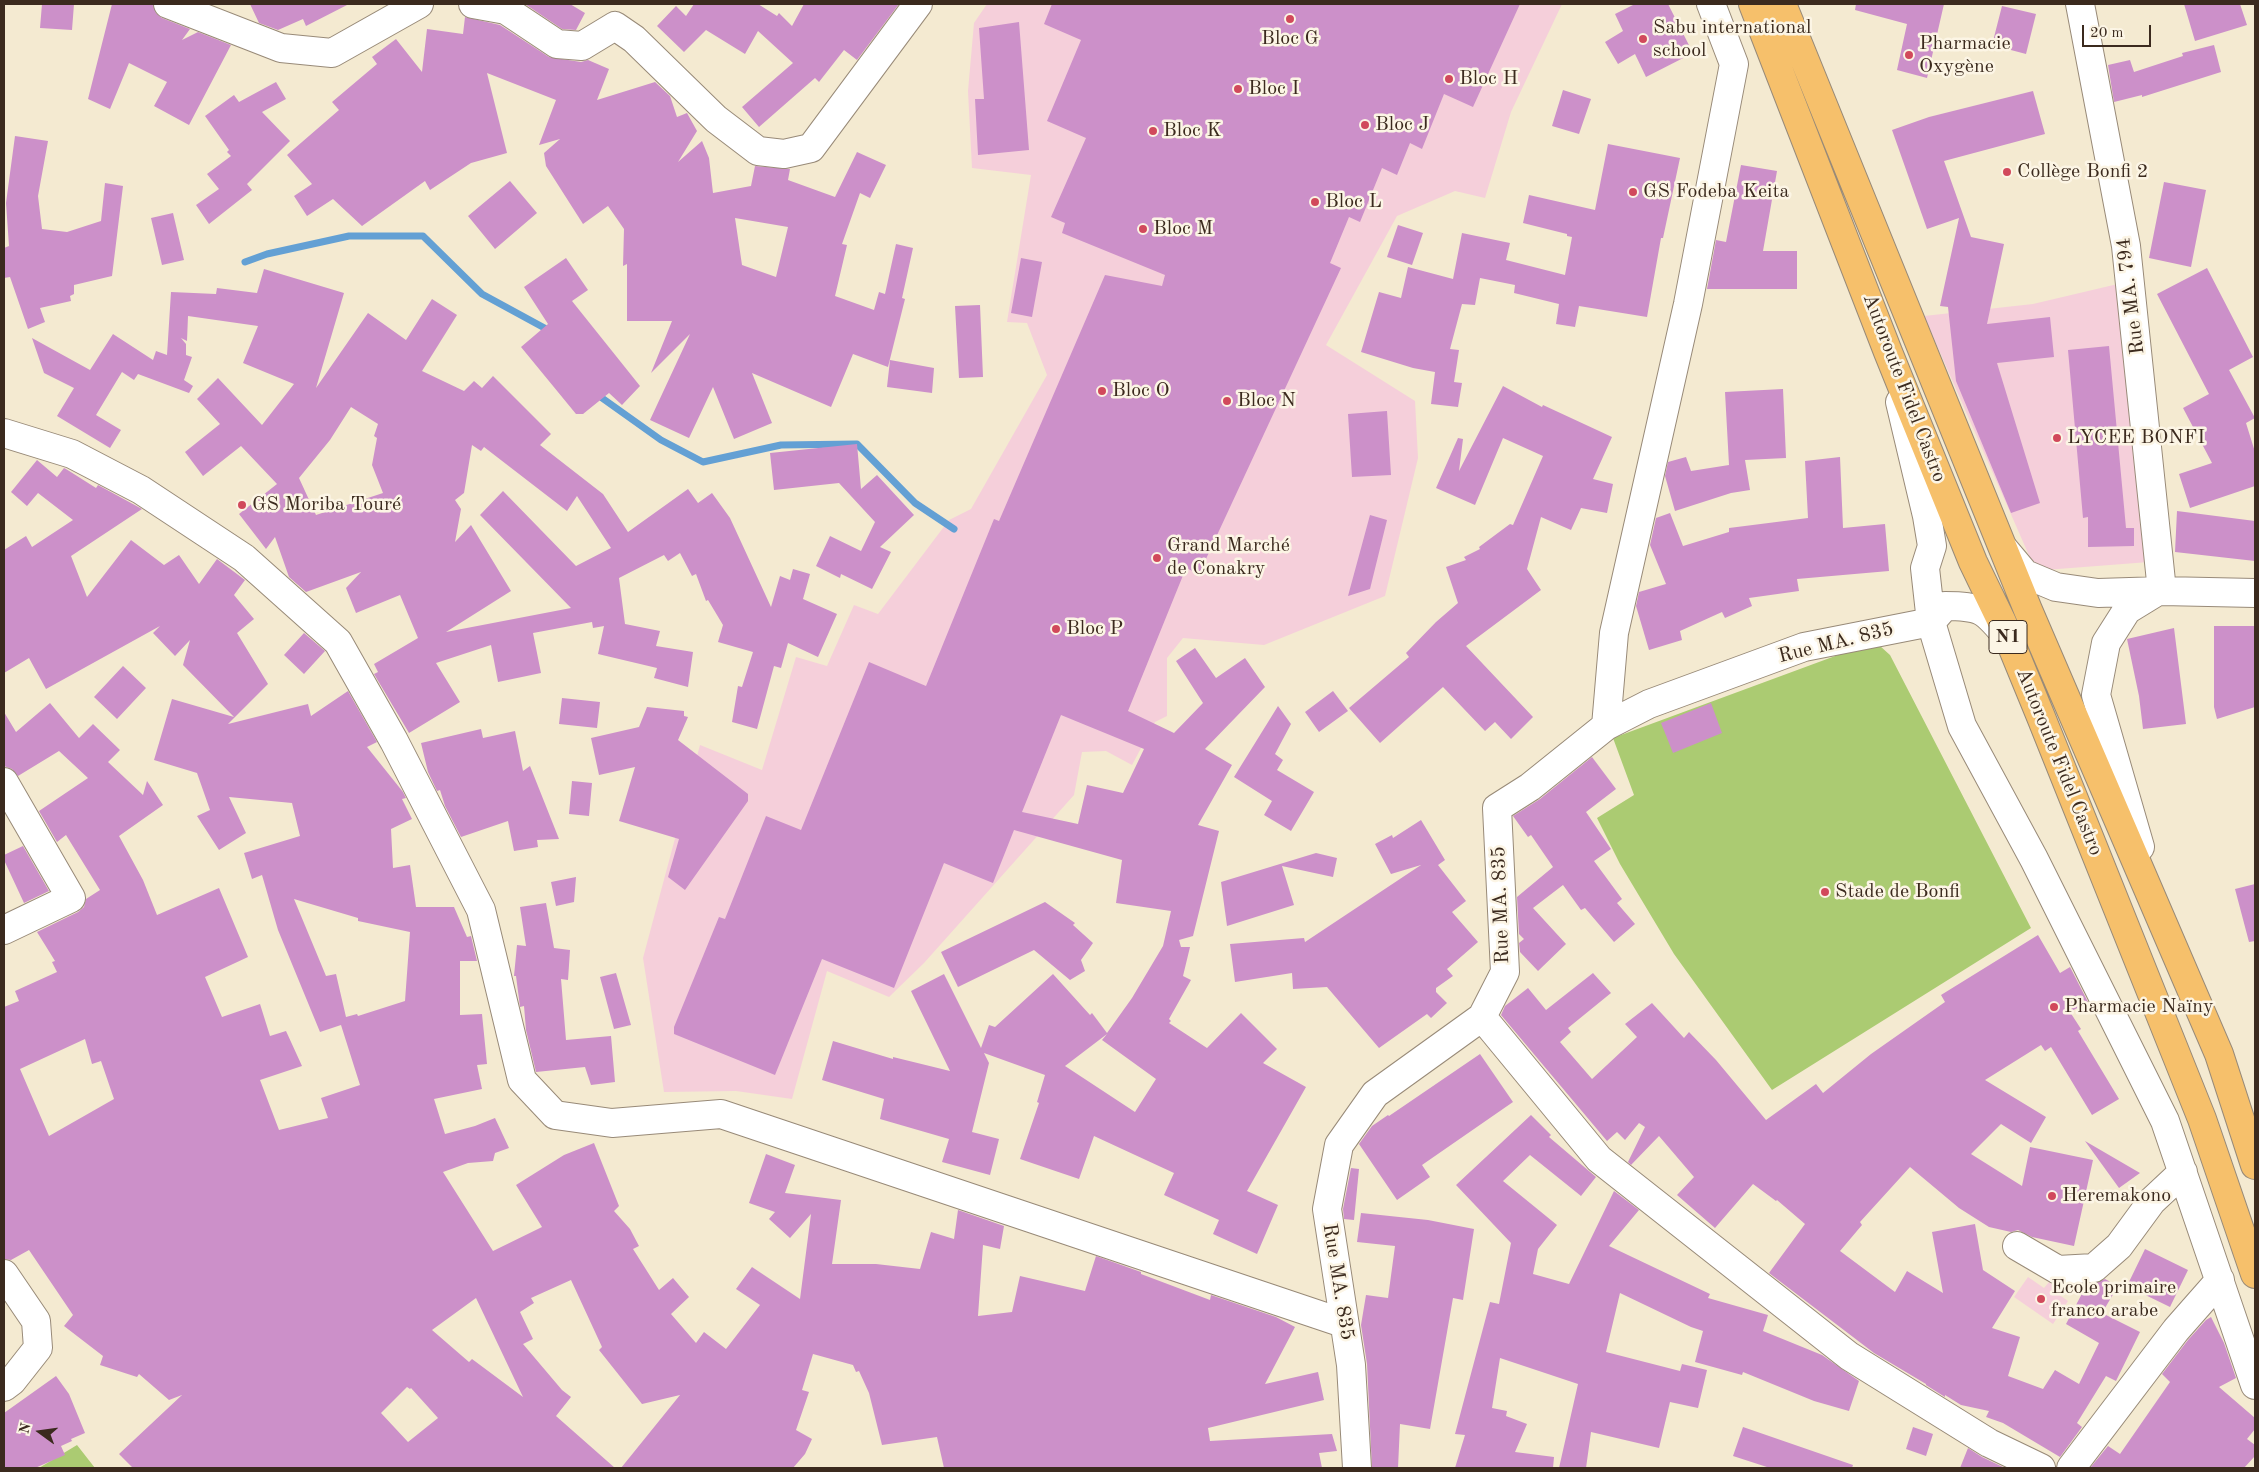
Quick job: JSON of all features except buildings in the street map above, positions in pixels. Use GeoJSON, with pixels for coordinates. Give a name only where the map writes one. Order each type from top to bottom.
{"type":"FeatureCollection","features":[{"type":"Feature","properties":{"kind":"highway","name":"Autoroute Fidel Castro"},"geometry":{"type":"LineString","coordinates":[[1753,4],[1888,352],[1973,562],[2009,640],[2202,1119],[2255,1274]]}},
{"type":"Feature","properties":{"kind":"highway","name":"Autoroute Fidel Castro"},"geometry":{"type":"LineString","coordinates":[[1782,4],[2003,547],[2219,1054],[2255,1165]]}},
{"type":"Feature","properties":{"kind":"street"},"geometry":{"type":"LineString","coordinates":[[168,4],[282,48],[332,53],[419,4]]}},
{"type":"Feature","properties":{"kind":"street"},"geometry":{"type":"LineString","coordinates":[[473,4],[506,10],[557,44],[582,46],[615,26],[634,39],[716,119],[758,151],[784,154],[812,148],[918,4]]}},
{"type":"Feature","properties":{"kind":"street"},"geometry":{"type":"LineString","coordinates":[[1606,726],[1614,634],[1688,304],[1734,64],[1711,4]]}},
{"type":"Feature","properties":{"kind":"street","name":"Rue MA. 794"},"geometry":{"type":"LineString","coordinates":[[2080,4],[2126,246],[2160,591]]}},
{"type":"Feature","properties":{"kind":"street"},"geometry":{"type":"LineString","coordinates":[[1888,352],[1932,546],[1925,568],[1932,622],[1962,726],[2034,859],[2165,1121],[2255,1385]]}},
{"type":"Feature","properties":{"kind":"street"},"geometry":{"type":"LineString","coordinates":[[4,433],[72,454],[141,490],[244,558],[338,642],[394,741],[481,910],[522,1080],[555,1115],[612,1123],[720,1114],[1343,1323]]}},
{"type":"Feature","properties":{"kind":"street"},"geometry":{"type":"LineString","coordinates":[[2003,547],[2025,574],[2056,587],[2098,593],[2160,591],[2255,593]]}},
{"type":"Feature","properties":{"kind":"street"},"geometry":{"type":"LineString","coordinates":[[2160,591],[2127,610],[2106,643],[2096,695],[2160,917]]}},
{"type":"Feature","properties":{"kind":"street"},"geometry":{"type":"LineString","coordinates":[[1932,622],[1946,606],[1971,606],[1990,616],[2009,640]]}},
{"type":"Feature","properties":{"kind":"street","name":"Rue MA. 835"},"geometry":{"type":"LineString","coordinates":[[1358,1468],[1351,1365],[1326,1209],[1339,1145],[1375,1094],[1482,1017],[1505,972],[1497,808],[1530,786],[1606,726],[1649,704],[1804,647],[1932,622]]}},
{"type":"Feature","properties":{"kind":"street"},"geometry":{"type":"LineString","coordinates":[[4,782],[71,898],[4,930]]}},
{"type":"Feature","properties":{"kind":"street"},"geometry":{"type":"LineString","coordinates":[[1482,1017],[1599,1159],[1849,1356],[1990,1443],[2041,1468]]}},
{"type":"Feature","properties":{"kind":"street"},"geometry":{"type":"LineString","coordinates":[[2017,1246],[2058,1270],[2094,1268],[2119,1246],[2152,1201],[2183,1172]]}},
{"type":"Feature","properties":{"kind":"street"},"geometry":{"type":"LineString","coordinates":[[4,1274],[36,1321],[38,1348],[12,1381],[4,1387]]}},
{"type":"Feature","properties":{"kind":"street"},"geometry":{"type":"LineString","coordinates":[[2071,1468],[2176,1330],[2220,1280]]}},
{"type":"Feature","properties":{"kind":"shaded area","name":"Grand Marché de Conakry"},"geometry":{"type":"Polygon","coordinates":[[[987,4],[1562,4],[1511,112],[1485,198],[1455,191],[1397,216],[1326,345],[1415,401],[1418,458],[1385,596],[1264,645],[1183,638],[1167,658],[1167,716],[1155,722],[1132,765],[1106,751],[1082,752],[1074,795],[924,963],[889,997],[827,971],[792,1099],[736,1091],[664,1092],[643,958],[700,745],[762,770],[796,657],[827,666],[854,605],[878,614],[949,520],[971,509],[1047,375],[1027,323],[1007,322],[1031,175],[972,168],[968,91],[974,23],[987,4]]]}},
{"type":"Feature","properties":{"kind":"shaded area","name":"LYCEE BONFI"},"geometry":{"type":"Polygon","coordinates":[[[2122,283],[2149,562],[2045,570],[2031,560],[1924,316],[2033,304],[2122,283]]]}},
{"type":"Feature","properties":{"kind":"shaded area","name":"Ecole primaire franco arabe"},"geometry":{"type":"Polygon","coordinates":[[[2028,1277],[2044,1288],[2049,1282],[2061,1290],[2058,1294],[2068,1301],[2053,1324],[2014,1297],[2028,1277]]]}},
{"type":"Feature","properties":{"kind":"green space","name":"Stade de Bonfi"},"geometry":{"type":"Polygon","coordinates":[[[1865,645],[1880,646],[1890,655],[2031,928],[1772,1090],[1674,954],[1620,864],[1597,818],[1634,795],[1613,738],[1865,645]]]}},
{"type":"Feature","properties":{"kind":"green space"},"geometry":{"type":"Polygon","coordinates":[[[77,1445],[95,1468],[39,1468],[77,1445]]]}},
{"type":"Feature","properties":{"kind":"waterway"},"geometry":{"type":"LineString","coordinates":[[245,262],[267,254],[349,236],[423,236],[482,294],[550,331]]}},
{"type":"Feature","properties":{"kind":"waterway"},"geometry":{"type":"LineString","coordinates":[[596,391],[602,398],[661,440],[703,462],[781,445],[857,444],[915,503],[954,529]]}},
{"type":"Feature","properties":{"kind":"place","name":"Bloc G"},"geometry":{"type":"Point","coordinates":[1290,19]}},
{"type":"Feature","properties":{"kind":"place","name":"Sabu international school"},"geometry":{"type":"Point","coordinates":[1643,39]}},
{"type":"Feature","properties":{"kind":"place","name":"Pharmacie Oxygène"},"geometry":{"type":"Point","coordinates":[1909,55]}},
{"type":"Feature","properties":{"kind":"place","name":"Bloc H"},"geometry":{"type":"Point","coordinates":[1449,79]}},
{"type":"Feature","properties":{"kind":"place","name":"Bloc I"},"geometry":{"type":"Point","coordinates":[1238,89]}},
{"type":"Feature","properties":{"kind":"place","name":"Bloc J"},"geometry":{"type":"Point","coordinates":[1365,125]}},
{"type":"Feature","properties":{"kind":"place","name":"Bloc K"},"geometry":{"type":"Point","coordinates":[1153,131]}},
{"type":"Feature","properties":{"kind":"place","name":"Collège Bonfi 2"},"geometry":{"type":"Point","coordinates":[2007,172]}},
{"type":"Feature","properties":{"kind":"place","name":"GS Fodeba Keita"},"geometry":{"type":"Point","coordinates":[1633,192]}},
{"type":"Feature","properties":{"kind":"place","name":"Bloc L"},"geometry":{"type":"Point","coordinates":[1315,202]}},
{"type":"Feature","properties":{"kind":"place","name":"Bloc M"},"geometry":{"type":"Point","coordinates":[1143,229]}},
{"type":"Feature","properties":{"kind":"place","name":"Bloc O"},"geometry":{"type":"Point","coordinates":[1102,391]}},
{"type":"Feature","properties":{"kind":"place","name":"Bloc N"},"geometry":{"type":"Point","coordinates":[1227,401]}},
{"type":"Feature","properties":{"kind":"place","name":"LYCEE BONFI"},"geometry":{"type":"Point","coordinates":[2057,438]}},
{"type":"Feature","properties":{"kind":"place","name":"GS Moriba Touré"},"geometry":{"type":"Point","coordinates":[242,505]}},
{"type":"Feature","properties":{"kind":"place","name":"Grand Marché de Conakry"},"geometry":{"type":"Point","coordinates":[1157,558]}},
{"type":"Feature","properties":{"kind":"place","name":"Bloc P"},"geometry":{"type":"Point","coordinates":[1056,629]}},
{"type":"Feature","properties":{"kind":"place","name":"Stade de Bonfi"},"geometry":{"type":"Point","coordinates":[1825,892]}},
{"type":"Feature","properties":{"kind":"place","name":"Pharmacie Naïny"},"geometry":{"type":"Point","coordinates":[2054,1007]}},
{"type":"Feature","properties":{"kind":"place","name":"Heremakono"},"geometry":{"type":"Point","coordinates":[2052,1196]}},
{"type":"Feature","properties":{"kind":"place","name":"Ecole primaire franco arabe"},"geometry":{"type":"Point","coordinates":[2041,1299]}}]}
